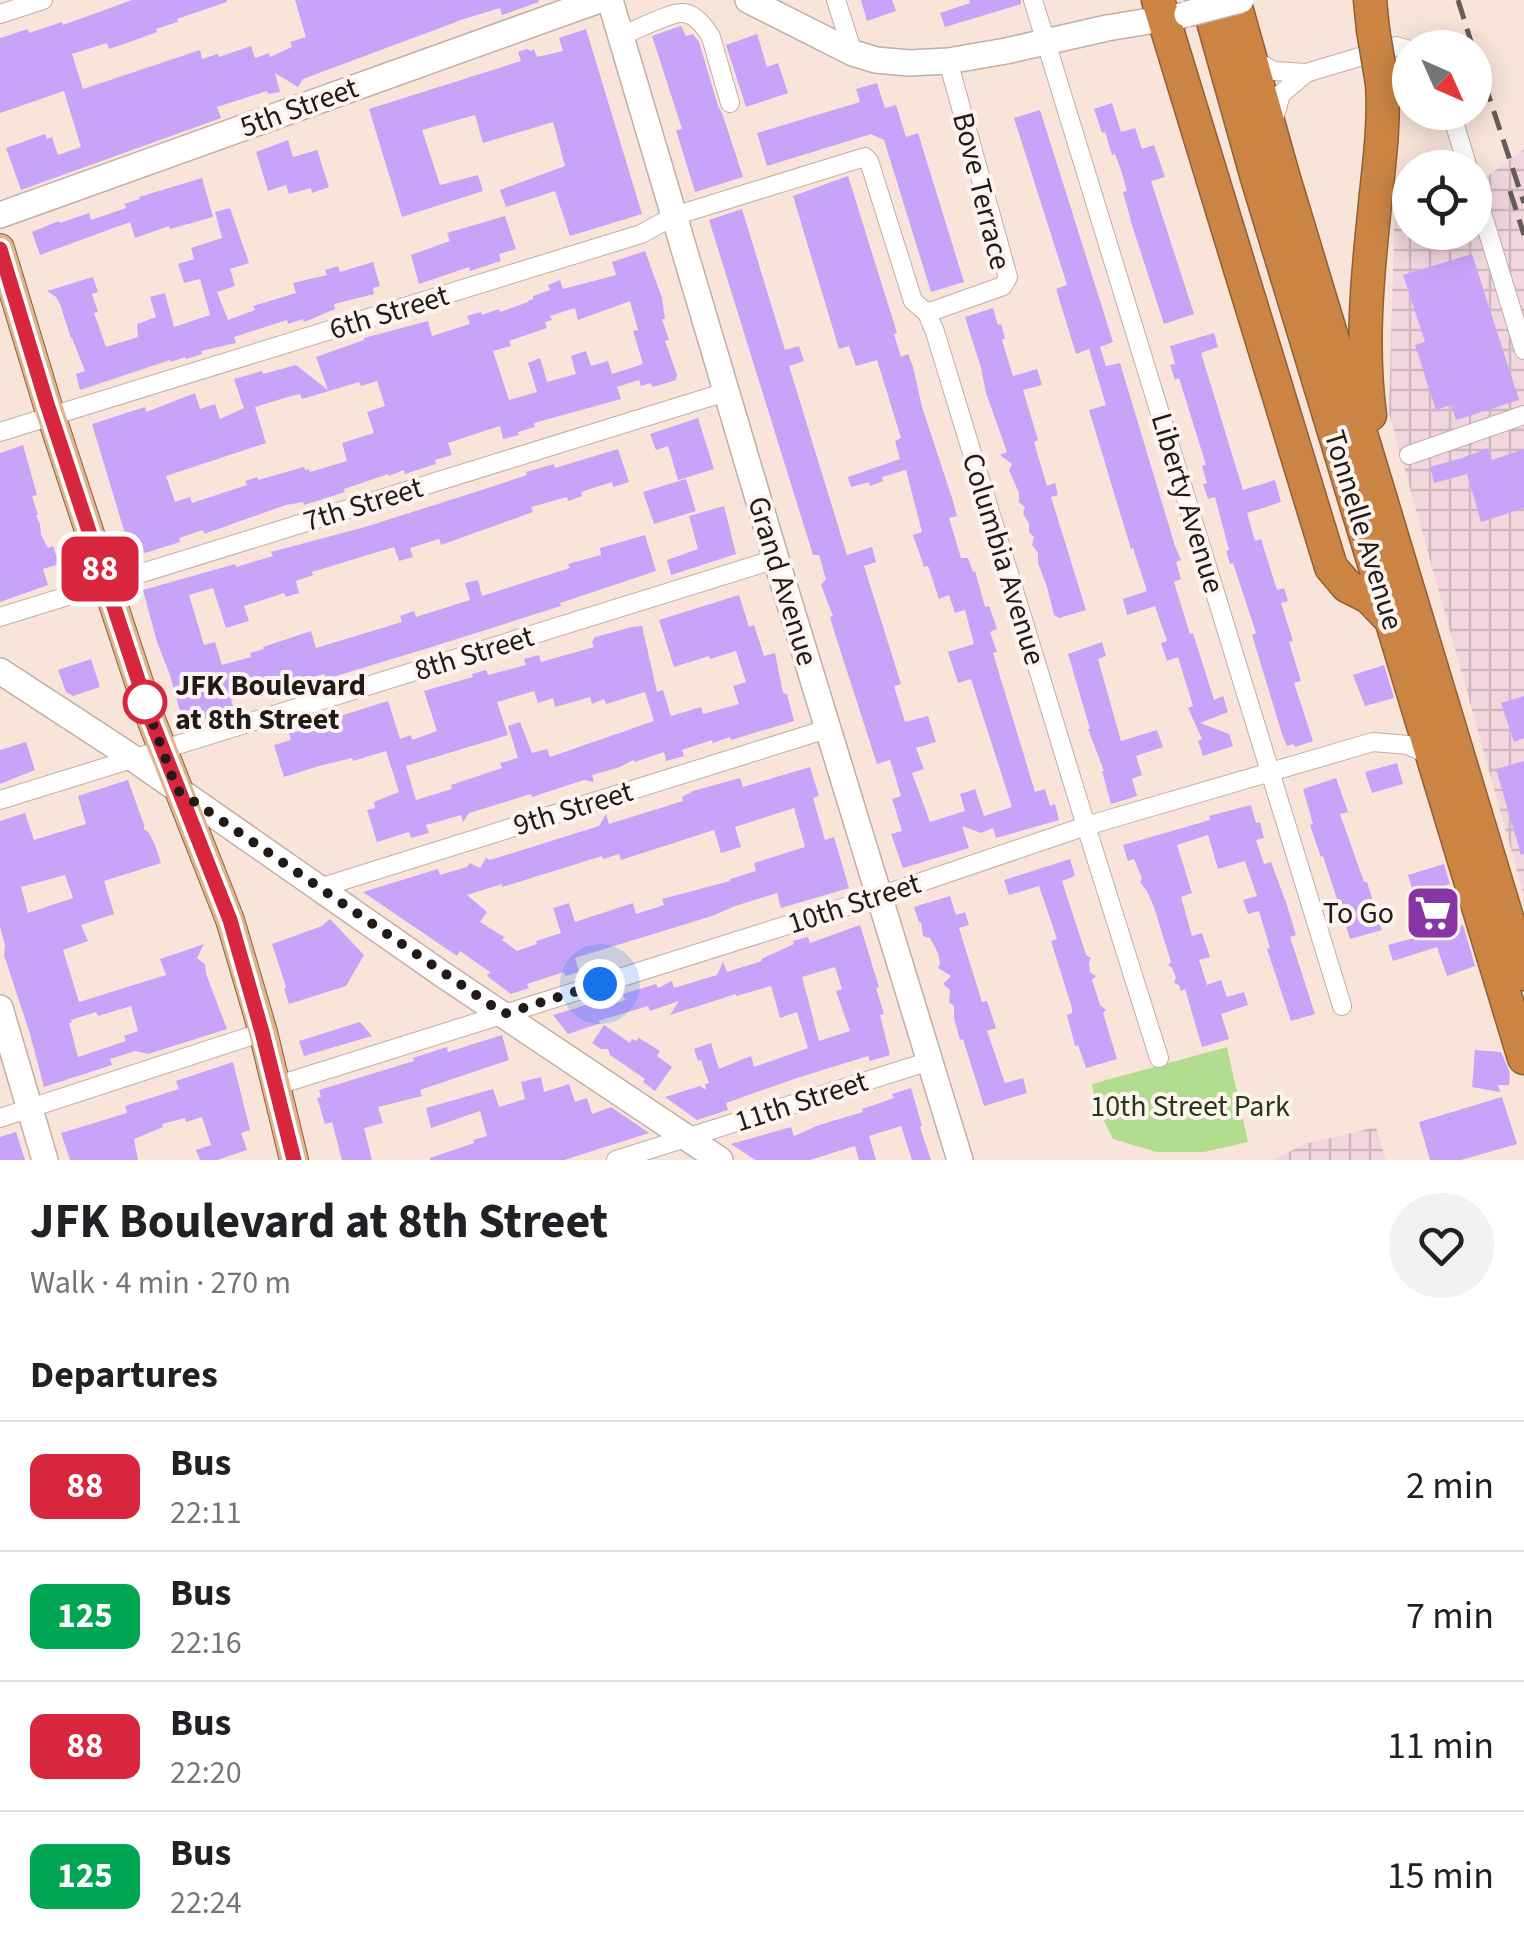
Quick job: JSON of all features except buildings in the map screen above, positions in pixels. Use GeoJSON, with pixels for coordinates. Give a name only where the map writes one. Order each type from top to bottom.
{"type":"FeatureCollection","features":[{"type":"Feature","properties":{"kind":"highway","name":"Tonnelle Avenue"},"geometry":{"type":"LineString","coordinates":[[1237,0],[1273,139],[1524,974]]}},
{"type":"Feature","properties":{"kind":"highway"},"geometry":{"type":"LineString","coordinates":[[1179,8],[1331,567],[1346,586],[1369,596],[1392,622]]}},
{"type":"Feature","properties":{"kind":"highway","name":"Tonnelle Avenue"},"geometry":{"type":"LineString","coordinates":[[1179,8],[1262,197],[1524,1058]]}},
{"type":"Feature","properties":{"kind":"highway"},"geometry":{"type":"LineString","coordinates":[[1371,15],[1384,113],[1367,284],[1366,360],[1378,489]]}},
{"type":"Feature","properties":{"kind":"main road"},"geometry":{"type":"LineString","coordinates":[[748,0],[853,53],[909,63],[948,60],[1047,41],[1179,8],[1237,0]]}},
{"type":"Feature","properties":{"kind":"main road","name":"5th Street"},"geometry":{"type":"LineString","coordinates":[[0,216],[611,14]]}},
{"type":"Feature","properties":{"kind":"main road","name":"Grand Avenue"},"geometry":{"type":"LineString","coordinates":[[611,14],[960,1160]]}},
{"type":"Feature","properties":{"kind":"main road"},"geometry":{"type":"LineString","coordinates":[[0,248],[105,584],[162,750],[230,920],[294,1160]]}},
{"type":"Feature","properties":{"kind":"main road"},"geometry":{"type":"LineString","coordinates":[[0,671],[720,1160]]}},
{"type":"Feature","properties":{"kind":"main road"},"geometry":{"type":"LineString","coordinates":[[0,1008],[45,1160]]}},
{"type":"Feature","properties":{"kind":"street"},"geometry":{"type":"LineString","coordinates":[[0,14],[44,0]]}},
{"type":"Feature","properties":{"kind":"street"},"geometry":{"type":"LineString","coordinates":[[836,0],[853,53]]}},
{"type":"Feature","properties":{"kind":"street","name":"Liberty Avenue"},"geometry":{"type":"LineString","coordinates":[[1033,0],[1342,1006]]}},
{"type":"Feature","properties":{"kind":"street"},"geometry":{"type":"LineString","coordinates":[[611,14],[691,15],[711,37],[730,103]]}},
{"type":"Feature","properties":{"kind":"street"},"geometry":{"type":"LineString","coordinates":[[1251,59],[1274,71],[1306,73],[1392,47]]}},
{"type":"Feature","properties":{"kind":"street","name":"Bove Terrace"},"geometry":{"type":"LineString","coordinates":[[927,313],[1003,286],[1008,276],[948,60]]}},
{"type":"Feature","properties":{"kind":"street"},"geometry":{"type":"LineString","coordinates":[[1273,139],[1274,113],[1281,94],[1306,73]]}},
{"type":"Feature","properties":{"kind":"street","name":"Columbia Avenue"},"geometry":{"type":"LineString","coordinates":[[775,184],[858,158],[869,161],[913,301],[927,313],[935,332],[1159,1058]]}},
{"type":"Feature","properties":{"kind":"street","name":"6th Street"},"geometry":{"type":"LineString","coordinates":[[0,432],[640,234],[674,216],[775,184]]}},
{"type":"Feature","properties":{"kind":"street"},"geometry":{"type":"LineString","coordinates":[[1492,246],[1524,350]]}},
{"type":"Feature","properties":{"kind":"street","name":"7th Street"},"geometry":{"type":"LineString","coordinates":[[0,617],[726,392]]}},
{"type":"Feature","properties":{"kind":"street"},"geometry":{"type":"LineString","coordinates":[[1408,455],[1524,415]]}},
{"type":"Feature","properties":{"kind":"street","name":"8th Street"},"geometry":{"type":"LineString","coordinates":[[0,800],[776,560]]}},
{"type":"Feature","properties":{"kind":"street","name":"9th Street"},"geometry":{"type":"LineString","coordinates":[[319,888],[828,728]]}},
{"type":"Feature","properties":{"kind":"street","name":"10th Street"},"geometry":{"type":"LineString","coordinates":[[275,1086],[880,896],[1086,826],[1372,742],[1408,744],[1434,758]]}},
{"type":"Feature","properties":{"kind":"street"},"geometry":{"type":"LineString","coordinates":[[0,1118],[262,1032]]}},
{"type":"Feature","properties":{"kind":"street","name":"11th Street"},"geometry":{"type":"LineString","coordinates":[[616,1160],[930,1061]]}},
{"type":"Feature","properties":{"kind":"shaded area"},"geometry":{"type":"Polygon","coordinates":[[[1524,149],[1524,896],[1389,413],[1394,250],[1492,250],[1492,173],[1524,149]]]}},
{"type":"Feature","properties":{"kind":"shaded area"},"geometry":{"type":"Polygon","coordinates":[[[1376,1127],[1386,1160],[1273,1160],[1304,1144],[1376,1127]]]}},
{"type":"Feature","properties":{"kind":"green space","name":"10th Street Park"},"geometry":{"type":"Polygon","coordinates":[[[1227,1047],[1248,1142],[1204,1152],[1157,1152],[1113,1139],[1096,1105],[1092,1084],[1227,1047]]]}},
{"type":"Feature","properties":{"kind":"railway"},"geometry":{"type":"LineString","coordinates":[[1458,0],[1467,30]]}},
{"type":"Feature","properties":{"kind":"railway"},"geometry":{"type":"LineString","coordinates":[[1492,106],[1524,203]]}},
{"type":"Feature","properties":{"kind":"railway"},"geometry":{"type":"LineString","coordinates":[[1510,191],[1524,235]]}},
{"type":"Feature","properties":{"kind":"bus line","name":"88"},"geometry":{"type":"LineString","coordinates":[[0,249],[152,722],[230,920],[294,1160]]}},
{"type":"Feature","properties":{"kind":"place","name":"JFK Boulevard at 8th Street"},"geometry":{"type":"Point","coordinates":[145,702]}},
{"type":"Feature","properties":{"kind":"place","name":"To Go"},"geometry":{"type":"Point","coordinates":[1433,913]}},
{"type":"Feature","properties":{"kind":"route"},"geometry":{"type":"LineString","coordinates":[[145,702],[140,688],[177,790],[504,1014],[600,984]]}}]}
